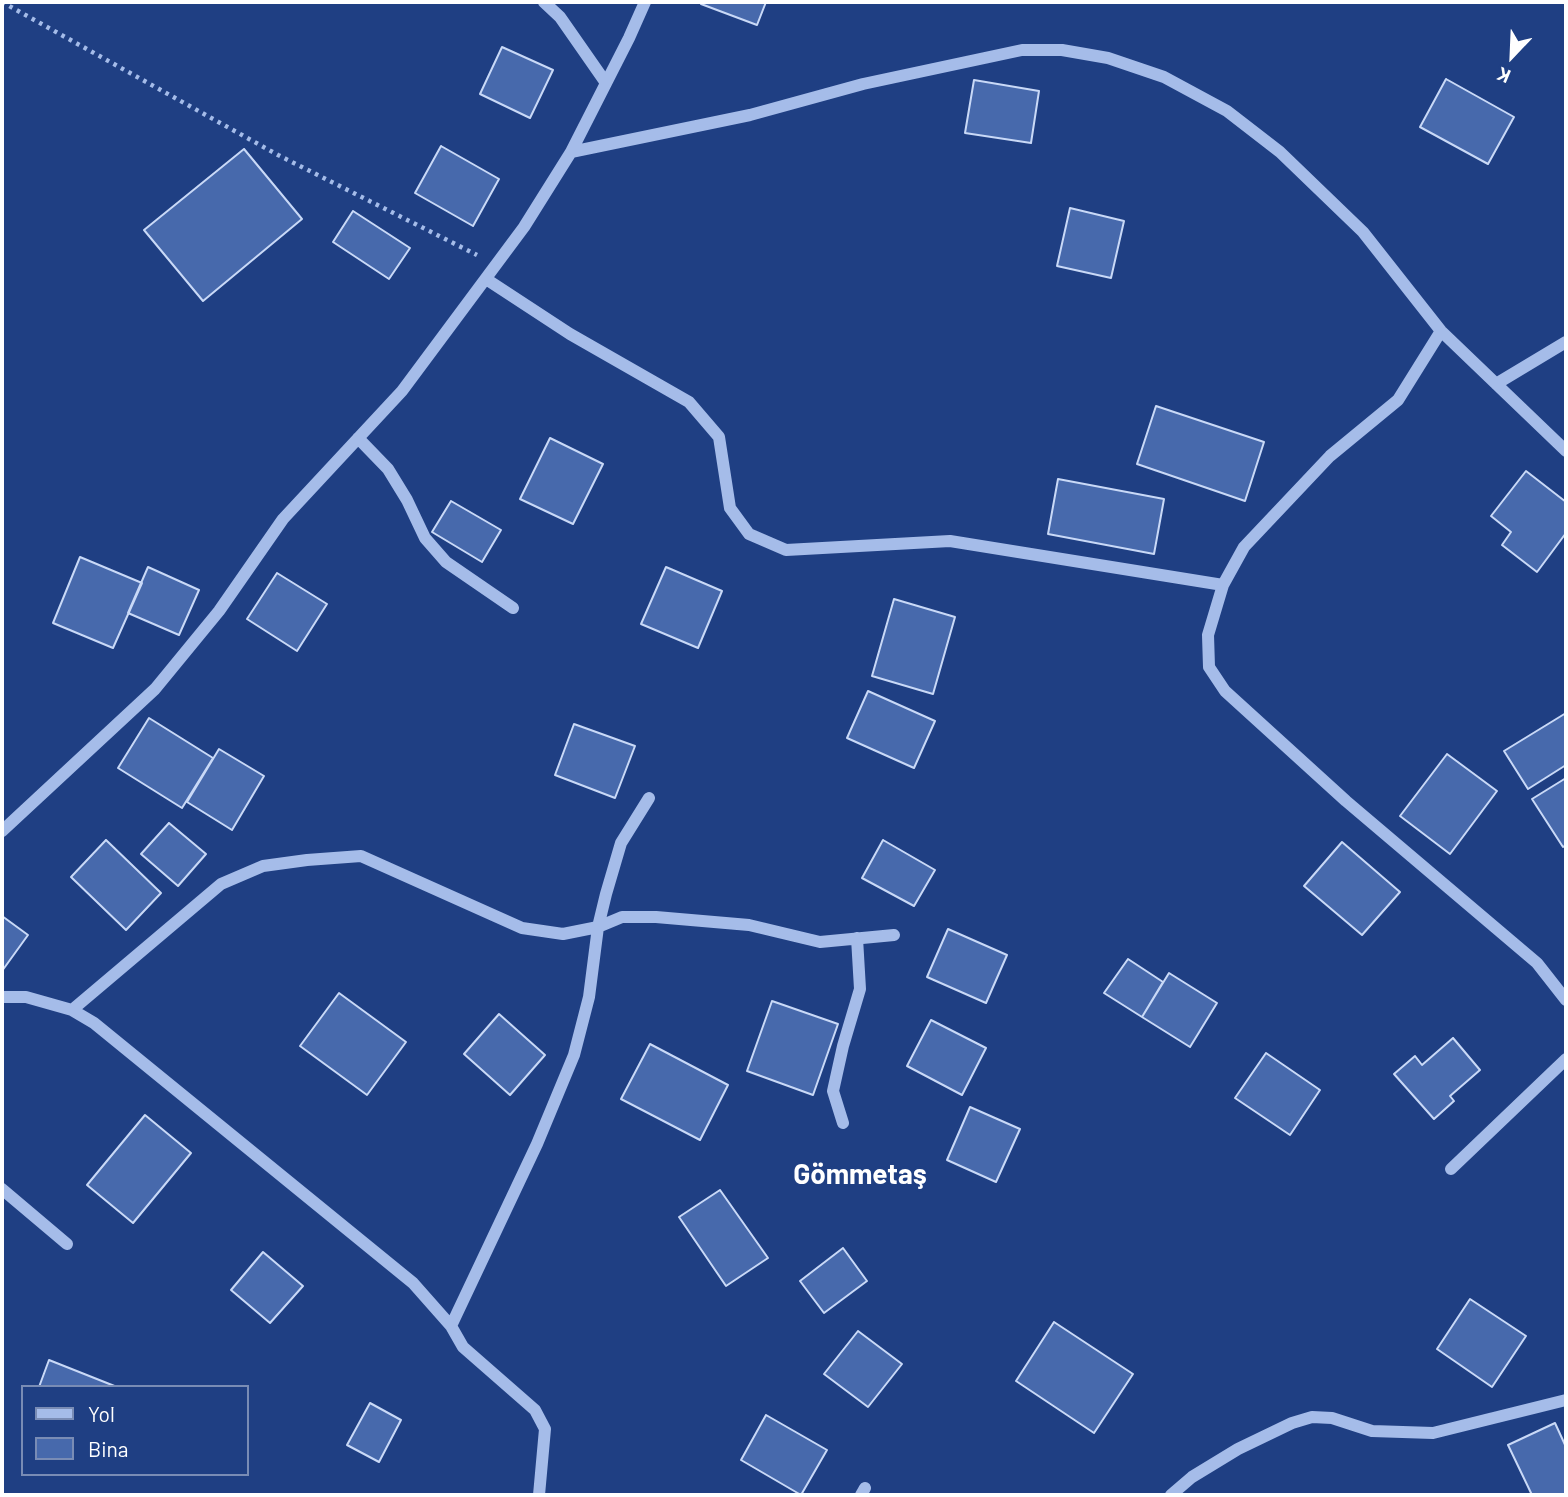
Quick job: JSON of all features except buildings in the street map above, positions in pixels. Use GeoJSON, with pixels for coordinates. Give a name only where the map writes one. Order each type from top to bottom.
{"type":"FeatureCollection","features":[{"type":"Feature","properties":{"kind":"street"},"geometry":{"type":"LineString","coordinates":[[544,2],[560,17],[607,83]]}},
{"type":"Feature","properties":{"kind":"street"},"geometry":{"type":"LineString","coordinates":[[2,831],[155,689],[219,611],[283,519],[402,391],[524,227],[571,152],[645,2]]}},
{"type":"Feature","properties":{"kind":"street"},"geometry":{"type":"LineString","coordinates":[[571,152],[750,115],[863,84],[1022,50],[1062,50],[1108,58],[1164,77],[1227,111],[1280,152],[1363,232],[1441,331],[1566,451]]}},
{"type":"Feature","properties":{"kind":"street"},"geometry":{"type":"LineString","coordinates":[[486,279],[570,334],[689,402],[719,437],[730,509],[749,534],[786,550],[950,541],[1223,585]]}},
{"type":"Feature","properties":{"kind":"street"},"geometry":{"type":"LineString","coordinates":[[1441,331],[1398,400],[1330,456],[1244,547],[1223,585],[1208,635],[1209,667],[1225,691],[1346,801],[1536,963],[1566,1000]]}},
{"type":"Feature","properties":{"kind":"street"},"geometry":{"type":"LineString","coordinates":[[1496,384],[1566,342]]}},
{"type":"Feature","properties":{"kind":"street"},"geometry":{"type":"LineString","coordinates":[[358,438],[388,469],[425,538],[446,562],[513,608]]}},
{"type":"Feature","properties":{"kind":"street"},"geometry":{"type":"LineString","coordinates":[[451,1325],[537,1144],[575,1055],[589,997],[598,928],[621,843],[649,798]]}},
{"type":"Feature","properties":{"kind":"street"},"geometry":{"type":"LineString","coordinates":[[72,1010],[221,884],[263,866],[361,856],[522,928],[563,934],[598,928],[622,917],[656,917],[749,925],[820,942],[894,935]]}},
{"type":"Feature","properties":{"kind":"street"},"geometry":{"type":"LineString","coordinates":[[843,1123],[832,1091],[860,989],[857,938]]}},
{"type":"Feature","properties":{"kind":"street"},"geometry":{"type":"LineString","coordinates":[[2,996],[26,997],[72,1010],[93,1023],[413,1283],[451,1325],[463,1347],[535,1410],[545,1429],[539,1495]]}},
{"type":"Feature","properties":{"kind":"street"},"geometry":{"type":"LineString","coordinates":[[1451,1169],[1566,1059]]}},
{"type":"Feature","properties":{"kind":"street"},"geometry":{"type":"LineString","coordinates":[[2,1189],[67,1244]]}},
{"type":"Feature","properties":{"kind":"street"},"geometry":{"type":"LineString","coordinates":[[1171,1495],[1192,1477],[1238,1449],[1292,1423],[1311,1417],[1332,1418],[1372,1432],[1433,1433],[1566,1400]]}},
{"type":"Feature","properties":{"kind":"path"},"geometry":{"type":"LineString","coordinates":[[2,2],[278,155],[497,265]]}},
{"type":"Feature","properties":{"kind":"district","name":"Gömmetaş"},"geometry":{"type":"Point","coordinates":[860,1175]}}]}
